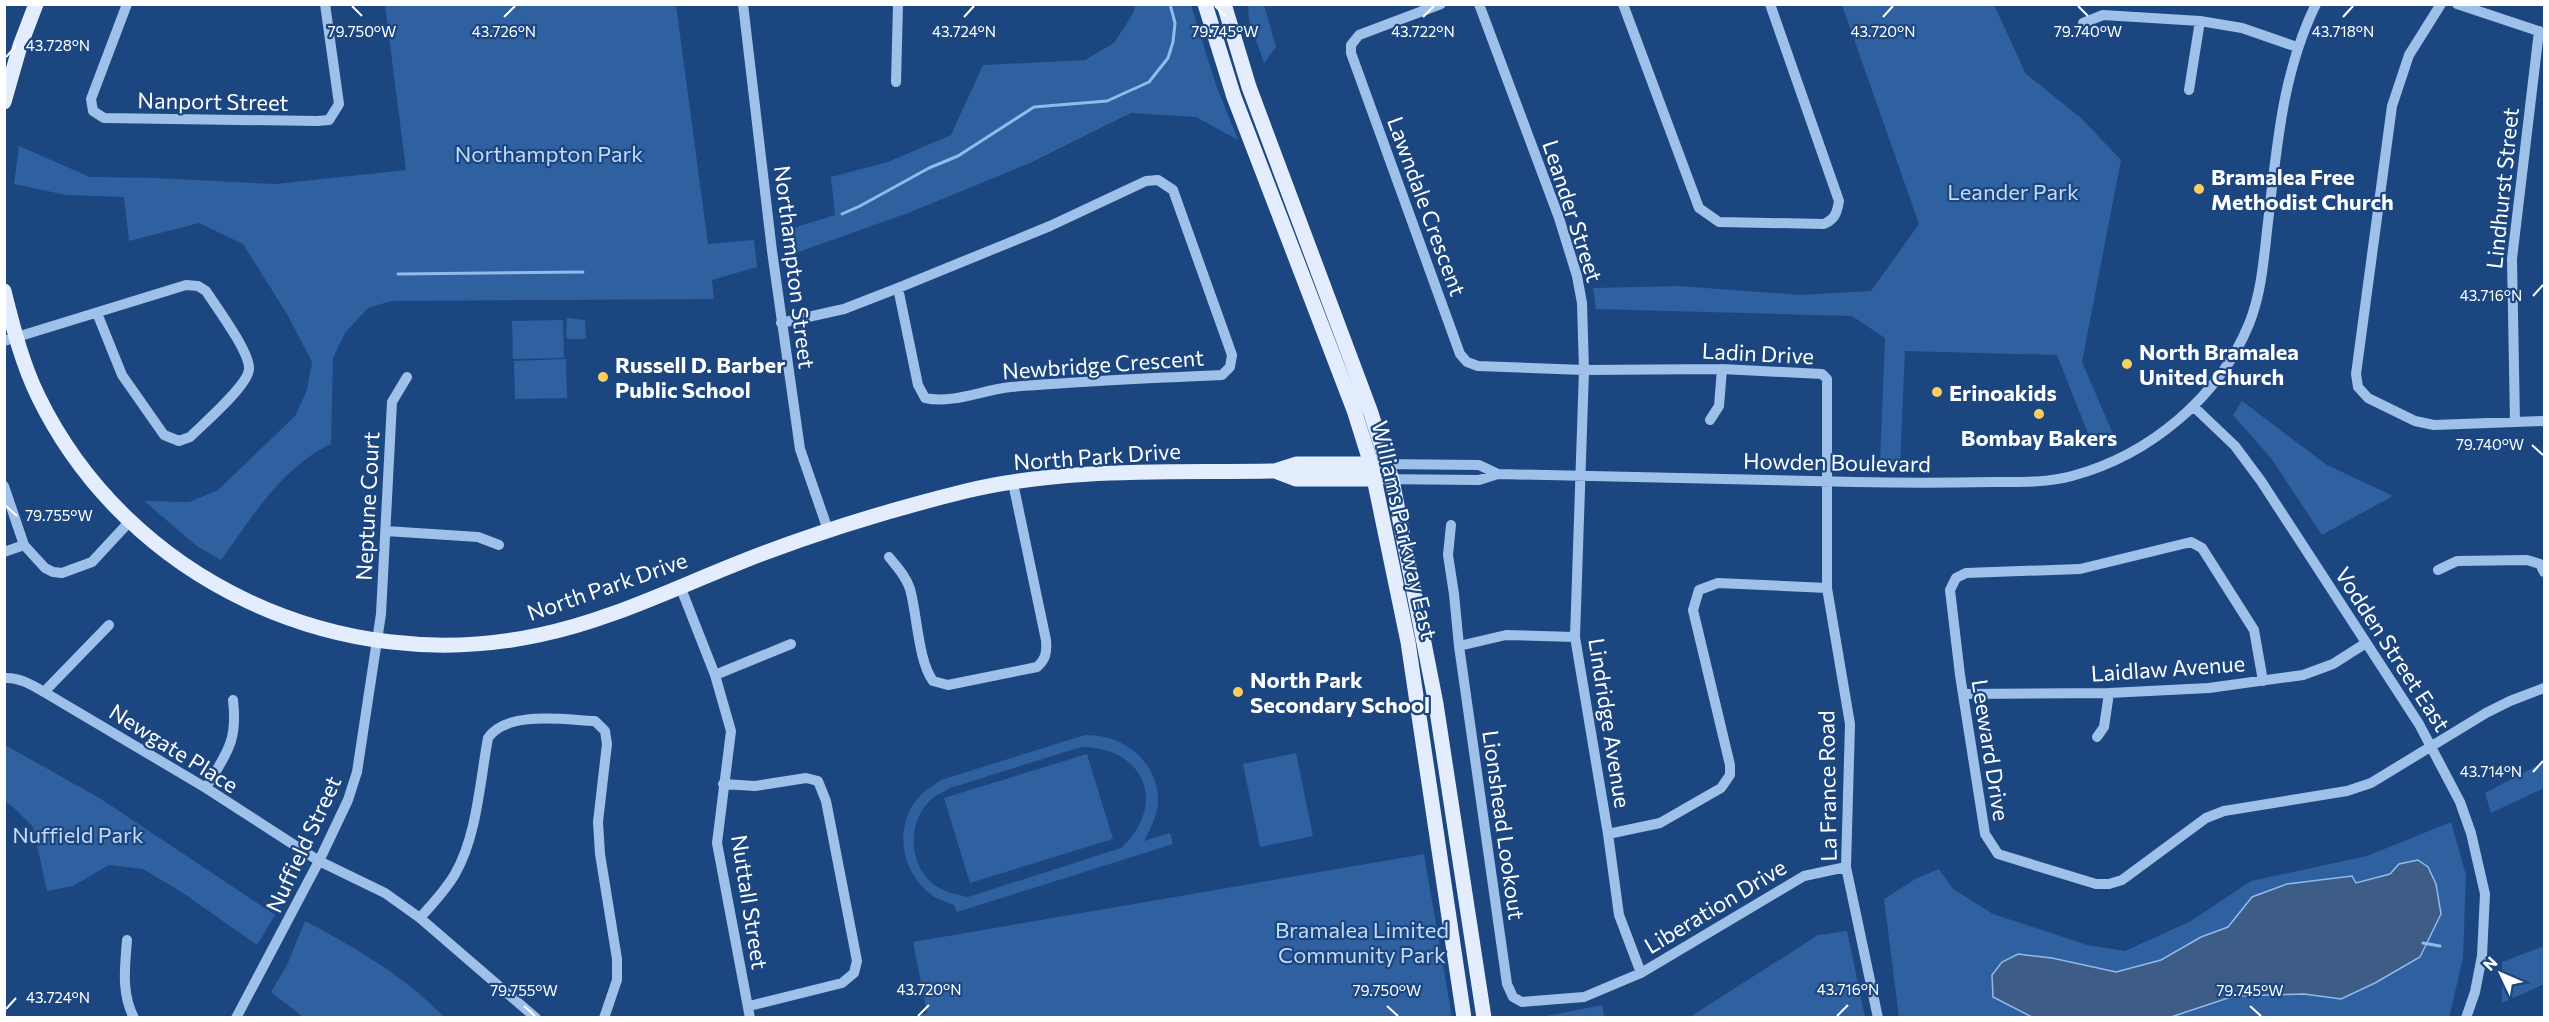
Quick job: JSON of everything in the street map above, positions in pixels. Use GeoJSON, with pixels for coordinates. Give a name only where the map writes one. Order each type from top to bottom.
{"type":"FeatureCollection","features":[{"type":"Feature","properties":{"kind":"main road"},"geometry":{"type":"LineString","coordinates":[[4,102],[17,56],[36,4]]}},
{"type":"Feature","properties":{"kind":"main road","name":"Williams Parkway East"},"geometry":{"type":"LineString","coordinates":[[1205,4],[1234,97],[1354,410],[1372,472],[1408,642],[1464,1017]]}},
{"type":"Feature","properties":{"kind":"main road","name":"Williams Parkway East"},"geometry":{"type":"LineString","coordinates":[[1224,4],[1249,87],[1371,412],[1388,464],[1436,704],[1484,1017]]}},
{"type":"Feature","properties":{"kind":"main road","name":"North Park Drive"},"geometry":{"type":"LineString","coordinates":[[4,291],[10,339],[38,396],[72,454],[89,477],[130,521],[180,562],[247,602],[321,630],[378,641],[453,646],[511,641],[576,626],[828,530],[971,490],[1058,477],[1275,471],[1296,479],[1372,472]]}},
{"type":"Feature","properties":{"kind":"street","name":"Nanport Street"},"geometry":{"type":"LineString","coordinates":[[127,4],[91,99],[93,111],[104,118],[317,122],[329,120],[339,104],[325,4]]}},
{"type":"Feature","properties":{"kind":"street","name":"Northampton Street"},"geometry":{"type":"LineString","coordinates":[[743,4],[782,323],[800,449],[828,530]]}},
{"type":"Feature","properties":{"kind":"street"},"geometry":{"type":"LineString","coordinates":[[896,82],[898,4]]}},
{"type":"Feature","properties":{"kind":"street","name":"Lawndale Crescent"},"geometry":{"type":"LineString","coordinates":[[1441,4],[1359,35],[1351,45],[1351,53],[1460,354],[1467,362],[1478,366],[1584,370]]}},
{"type":"Feature","properties":{"kind":"street","name":"Leander Street"},"geometry":{"type":"LineString","coordinates":[[1479,4],[1559,218],[1577,276],[1582,303],[1584,370],[1579,475]]}},
{"type":"Feature","properties":{"kind":"street"},"geometry":{"type":"LineString","coordinates":[[1623,4],[1699,208],[1719,222],[1824,224],[1833,220],[1839,201],[1770,4]]}},
{"type":"Feature","properties":{"kind":"street","name":"Howden Boulevard"},"geometry":{"type":"LineString","coordinates":[[1372,472],[1392,480],[1479,480],[1498,474],[1955,483],[2046,481],[2104,465],[2131,453],[2193,406],[2212,388],[2223,373],[2251,319],[2263,269],[2284,98],[2297,47],[2316,4]]}},
{"type":"Feature","properties":{"kind":"street"},"geometry":{"type":"LineString","coordinates":[[2441,4],[2409,55],[2392,106],[2356,375],[2358,387],[2368,398],[2415,421],[2434,425],[2544,421]]}},
{"type":"Feature","properties":{"kind":"street"},"geometry":{"type":"LineString","coordinates":[[2457,4],[2542,32]]}},
{"type":"Feature","properties":{"kind":"street"},"geometry":{"type":"LineString","coordinates":[[2083,23],[2103,15],[2200,21],[2242,28],[2297,47]]}},
{"type":"Feature","properties":{"kind":"street"},"geometry":{"type":"LineString","coordinates":[[2189,90],[2200,21]]}},
{"type":"Feature","properties":{"kind":"street","name":"Lindhurst Street"},"geometry":{"type":"LineString","coordinates":[[2515,422],[2512,259],[2542,32]]}},
{"type":"Feature","properties":{"kind":"street","name":"Newbridge Crescent"},"geometry":{"type":"LineString","coordinates":[[782,323],[844,309],[1050,226],[1146,181],[1158,180],[1173,190],[1232,356],[1230,367],[1221,375],[1081,381],[1007,388],[939,401],[925,398],[918,385],[898,288]]}},
{"type":"Feature","properties":{"kind":"street"},"geometry":{"type":"LineString","coordinates":[[10,339],[186,285],[198,285],[206,291],[247,356],[250,370],[244,382],[190,437],[178,441],[164,435],[122,375],[98,313]]}},
{"type":"Feature","properties":{"kind":"street"},"geometry":{"type":"LineString","coordinates":[[1710,420],[1719,406],[1722,369]]}},
{"type":"Feature","properties":{"kind":"street","name":"Ladin Drive"},"geometry":{"type":"LineString","coordinates":[[1584,370],[1722,369],[1822,374],[1827,379],[1826,481]]}},
{"type":"Feature","properties":{"kind":"street","name":"Neptune Court"},"geometry":{"type":"LineString","coordinates":[[378,641],[392,402],[407,377]]}},
{"type":"Feature","properties":{"kind":"street","name":"Vodden Street East"},"geometry":{"type":"LineString","coordinates":[[2193,406],[2247,462],[2402,696],[2432,747],[2469,825],[2485,894],[2482,956],[2475,992],[2466,1017]]}},
{"type":"Feature","properties":{"kind":"street","name":"Howden Boulevard"},"geometry":{"type":"LineString","coordinates":[[1372,472],[1388,464],[1479,465],[1498,474]]}},
{"type":"Feature","properties":{"kind":"street","name":"Lindridge Avenue"},"geometry":{"type":"LineString","coordinates":[[1579,475],[1575,638],[1608,834],[1619,915],[1641,973]]}},
{"type":"Feature","properties":{"kind":"street","name":"La France Road"},"geometry":{"type":"LineString","coordinates":[[1826,481],[1827,588],[1850,724],[1846,867],[1878,1017]]}},
{"type":"Feature","properties":{"kind":"street"},"geometry":{"type":"LineString","coordinates":[[889,557],[904,575],[910,587],[926,667],[933,681],[948,685],[1037,667],[1043,662],[1047,652],[1046,640],[1013,483]]}},
{"type":"Feature","properties":{"kind":"street"},"geometry":{"type":"LineString","coordinates":[[4,486],[24,544],[45,568],[62,573],[92,562],[130,521]]}},
{"type":"Feature","properties":{"kind":"street","name":"Lionshead Lookout"},"geometry":{"type":"LineString","coordinates":[[1451,525],[1448,555],[1459,646],[1507,984],[1513,997],[1522,1002],[1584,997],[1641,973]]}},
{"type":"Feature","properties":{"kind":"street"},"geometry":{"type":"LineString","coordinates":[[386,531],[478,537],[499,545]]}},
{"type":"Feature","properties":{"kind":"street","name":"Leeward Drive"},"geometry":{"type":"LineString","coordinates":[[2263,681],[2254,630],[2202,548],[2192,542],[2080,569],[1966,573],[1956,578],[1950,590],[1963,694],[1985,834],[1998,854],[2096,884],[2109,884],[2122,879],[2206,818],[2224,811],[2347,791],[2371,783],[2502,705],[2544,688]]}},
{"type":"Feature","properties":{"kind":"street"},"geometry":{"type":"LineString","coordinates":[[4,552],[24,544]]}},
{"type":"Feature","properties":{"kind":"street"},"geometry":{"type":"LineString","coordinates":[[2439,570],[2457,561],[2528,560],[2540,564],[2544,572]]}},
{"type":"Feature","properties":{"kind":"street"},"geometry":{"type":"LineString","coordinates":[[1608,834],[1660,823],[1720,788],[1730,775],[1730,765],[1693,610],[1700,590],[1718,583],[1827,588]]}},
{"type":"Feature","properties":{"kind":"street","name":"Nuttall Street"},"geometry":{"type":"LineString","coordinates":[[680,586],[715,675],[731,731],[717,843],[749,1012]]}},
{"type":"Feature","properties":{"kind":"street"},"geometry":{"type":"LineString","coordinates":[[45,692],[109,625]]}},
{"type":"Feature","properties":{"kind":"street"},"geometry":{"type":"LineString","coordinates":[[1459,646],[1506,635],[1575,638]]}},
{"type":"Feature","properties":{"kind":"street","name":"Nuffield Street"},"geometry":{"type":"LineString","coordinates":[[236,1017],[319,861],[348,800],[357,772],[378,641]]}},
{"type":"Feature","properties":{"kind":"street","name":"Laidlaw Avenue"},"geometry":{"type":"LineString","coordinates":[[1963,694],[2109,693],[2209,688],[2303,675],[2333,664],[2366,643]]}},
{"type":"Feature","properties":{"kind":"street"},"geometry":{"type":"LineString","coordinates":[[715,675],[791,644]]}},
{"type":"Feature","properties":{"kind":"street","name":"Newgate Place"},"geometry":{"type":"LineString","coordinates":[[4,678],[13,677],[45,692],[206,789],[319,861]]}},
{"type":"Feature","properties":{"kind":"street"},"geometry":{"type":"LineString","coordinates":[[2097,737],[2103,727],[2109,693]]}},
{"type":"Feature","properties":{"kind":"street"},"geometry":{"type":"LineString","coordinates":[[206,789],[232,743],[236,724],[233,700]]}},
{"type":"Feature","properties":{"kind":"street"},"geometry":{"type":"LineString","coordinates":[[420,918],[454,877],[463,859],[469,841],[488,738],[494,728],[503,724],[538,718],[595,722],[605,731],[608,744],[598,822],[600,854],[617,959],[617,980],[604,1017]]}},
{"type":"Feature","properties":{"kind":"street"},"geometry":{"type":"LineString","coordinates":[[723,784],[755,786],[806,778],[818,781],[826,801],[857,961],[854,973],[842,983],[749,1012]]}},
{"type":"Feature","properties":{"kind":"street"},"geometry":{"type":"LineString","coordinates":[[319,861],[385,893],[420,918],[536,1017]]}},
{"type":"Feature","properties":{"kind":"street","name":"Liberation Drive"},"geometry":{"type":"LineString","coordinates":[[1641,973],[1804,876],[1846,867]]}},
{"type":"Feature","properties":{"kind":"street"},"geometry":{"type":"LineString","coordinates":[[127,940],[124,980],[126,998],[134,1017]]}},
{"type":"Feature","properties":{"kind":"green space","name":"Northampton Park"},"geometry":{"type":"Polygon","coordinates":[[[385,5],[676,5],[708,244],[754,240],[757,267],[712,280],[714,299],[391,301],[368,308],[345,333],[333,358],[331,444],[313,454],[283,479],[269,494],[221,560],[198,547],[144,501],[189,502],[218,490],[295,416],[307,390],[312,362],[287,314],[243,244],[199,223],[129,241],[124,197],[66,195],[14,184],[19,146],[90,177],[275,184],[406,170],[385,5]]]}},
{"type":"Feature","properties":{"kind":"green space"},"geometry":{"type":"Polygon","coordinates":[[[1135,5],[1191,5],[1216,85],[1238,140],[1196,117],[1131,113],[1030,163],[908,213],[790,255],[787,230],[835,215],[831,177],[888,162],[951,135],[983,65],[1085,60],[1114,43],[1134,12],[1135,5]]]}},
{"type":"Feature","properties":{"kind":"green space"},"geometry":{"type":"Polygon","coordinates":[[[1248,5],[1264,5],[1276,47],[1264,63],[1249,20],[1248,5]]]}},
{"type":"Feature","properties":{"kind":"green space","name":"Leander Park"},"geometry":{"type":"Polygon","coordinates":[[[1842,5],[1994,5],[2026,74],[2081,118],[2121,160],[2082,362],[2114,436],[2093,446],[2057,355],[1905,351],[1900,465],[1880,464],[1885,338],[1852,316],[1596,309],[1593,288],[1679,286],[1800,295],[1871,291],[1919,224],[1842,5]]]}},
{"type":"Feature","properties":{"kind":"green space"},"geometry":{"type":"Polygon","coordinates":[[[567,318],[585,320],[586,338],[568,339],[566,336],[567,318]]]}},
{"type":"Feature","properties":{"kind":"green space"},"geometry":{"type":"Polygon","coordinates":[[[563,320],[564,358],[513,359],[512,321],[563,320]]]}},
{"type":"Feature","properties":{"kind":"green space"},"geometry":{"type":"Polygon","coordinates":[[[566,359],[567,398],[515,399],[514,361],[566,359]]]}},
{"type":"Feature","properties":{"kind":"green space"},"geometry":{"type":"Polygon","coordinates":[[[2242,401],[2327,465],[2393,496],[2322,535],[2271,458],[2233,415],[2242,401]]]}},
{"type":"Feature","properties":{"kind":"green space"},"geometry":{"type":"Polygon","coordinates":[[[1085,735],[1112,739],[1136,753],[1152,774],[1158,801],[1151,827],[1144,841],[1170,833],[1173,844],[957,912],[954,905],[938,899],[923,888],[910,867],[904,844],[906,820],[911,808],[920,796],[941,780],[1085,735]],[[1081,747],[950,788],[934,797],[925,806],[915,828],[915,853],[924,875],[941,889],[968,897],[1121,848],[1135,831],[1144,814],[1146,797],[1143,781],[1134,768],[1121,757],[1103,750],[1081,747]]]}},
{"type":"Feature","properties":{"kind":"green space","name":"Nuffield Park"},"geometry":{"type":"Polygon","coordinates":[[[5,745],[101,799],[275,915],[257,945],[183,893],[143,869],[109,865],[73,886],[47,891],[33,827],[5,802],[5,745]]]}},
{"type":"Feature","properties":{"kind":"green space"},"geometry":{"type":"Polygon","coordinates":[[[1296,753],[1313,836],[1260,847],[1243,764],[1296,753]]]}},
{"type":"Feature","properties":{"kind":"green space"},"geometry":{"type":"Polygon","coordinates":[[[1087,754],[1113,839],[970,883],[944,798],[1087,754]]]}},
{"type":"Feature","properties":{"kind":"green space"},"geometry":{"type":"Polygon","coordinates":[[[2544,762],[2544,788],[2491,813],[2485,793],[2544,762]]]}},
{"type":"Feature","properties":{"kind":"green space"},"geometry":{"type":"Polygon","coordinates":[[[2451,822],[2466,875],[2463,958],[2449,1018],[1899,1017],[1884,899],[1917,878],[1939,869],[1953,889],[1993,914],[2087,945],[2125,951],[2191,921],[2251,881],[2367,856],[2451,822]]]}},
{"type":"Feature","properties":{"kind":"green space","name":"Bramalea Limited Community Park"},"geometry":{"type":"Polygon","coordinates":[[[1424,854],[1452,1017],[915,1017],[927,1013],[913,942],[1424,854]]]}},
{"type":"Feature","properties":{"kind":"green space"},"geometry":{"type":"Polygon","coordinates":[[[305,921],[396,975],[444,1017],[303,1017],[271,992],[287,965],[305,921]]]}},
{"type":"Feature","properties":{"kind":"green space"},"geometry":{"type":"Polygon","coordinates":[[[1847,931],[1865,1017],[1690,1017],[1818,935],[1847,931]]]}},
{"type":"Feature","properties":{"kind":"green space"},"geometry":{"type":"Polygon","coordinates":[[[2544,946],[2544,984],[2502,1003],[2502,962],[2544,946]]]}},
{"type":"Feature","properties":{"kind":"green space"},"geometry":{"type":"Polygon","coordinates":[[[1602,1005],[1604,1017],[1542,1017],[1602,1005]]]}},
{"type":"Feature","properties":{"kind":"shaded area"},"geometry":{"type":"Polygon","coordinates":[[[2418,860],[2428,867],[2436,884],[2441,914],[2420,957],[2375,983],[2341,999],[2304,994],[2234,996],[2171,1017],[2034,1018],[1993,997],[1992,975],[2002,962],[2018,954],[2052,958],[2116,972],[2161,960],[2201,937],[2228,927],[2252,897],[2287,884],[2352,876],[2356,883],[2390,874],[2399,864],[2418,860]]]}},
{"type":"Feature","properties":{"kind":"waterway"},"geometry":{"type":"LineString","coordinates":[[842,214],[929,168],[958,156],[1034,107],[1107,101],[1149,82],[1168,58],[1173,42],[1175,23],[1170,4]]}},
{"type":"Feature","properties":{"kind":"waterway"},"geometry":{"type":"LineString","coordinates":[[398,274],[583,272]]}},
{"type":"Feature","properties":{"kind":"waterway"},"geometry":{"type":"LineString","coordinates":[[2423,943],[2440,946]]}},
{"type":"Feature","properties":{"kind":"place","name":"Bramalea Free Methodist Church"},"geometry":{"type":"Point","coordinates":[2199,189]}},
{"type":"Feature","properties":{"kind":"place","name":"North Bramalea United Church"},"geometry":{"type":"Point","coordinates":[2127,364]}},
{"type":"Feature","properties":{"kind":"place","name":"Russell D. Barber Public School"},"geometry":{"type":"Point","coordinates":[603,377]}},
{"type":"Feature","properties":{"kind":"place","name":"Erinoakids"},"geometry":{"type":"Point","coordinates":[1937,392]}},
{"type":"Feature","properties":{"kind":"place","name":"Bombay Bakers"},"geometry":{"type":"Point","coordinates":[2039,414]}},
{"type":"Feature","properties":{"kind":"place","name":"North Park Secondary School"},"geometry":{"type":"Point","coordinates":[1238,692]}}]}
